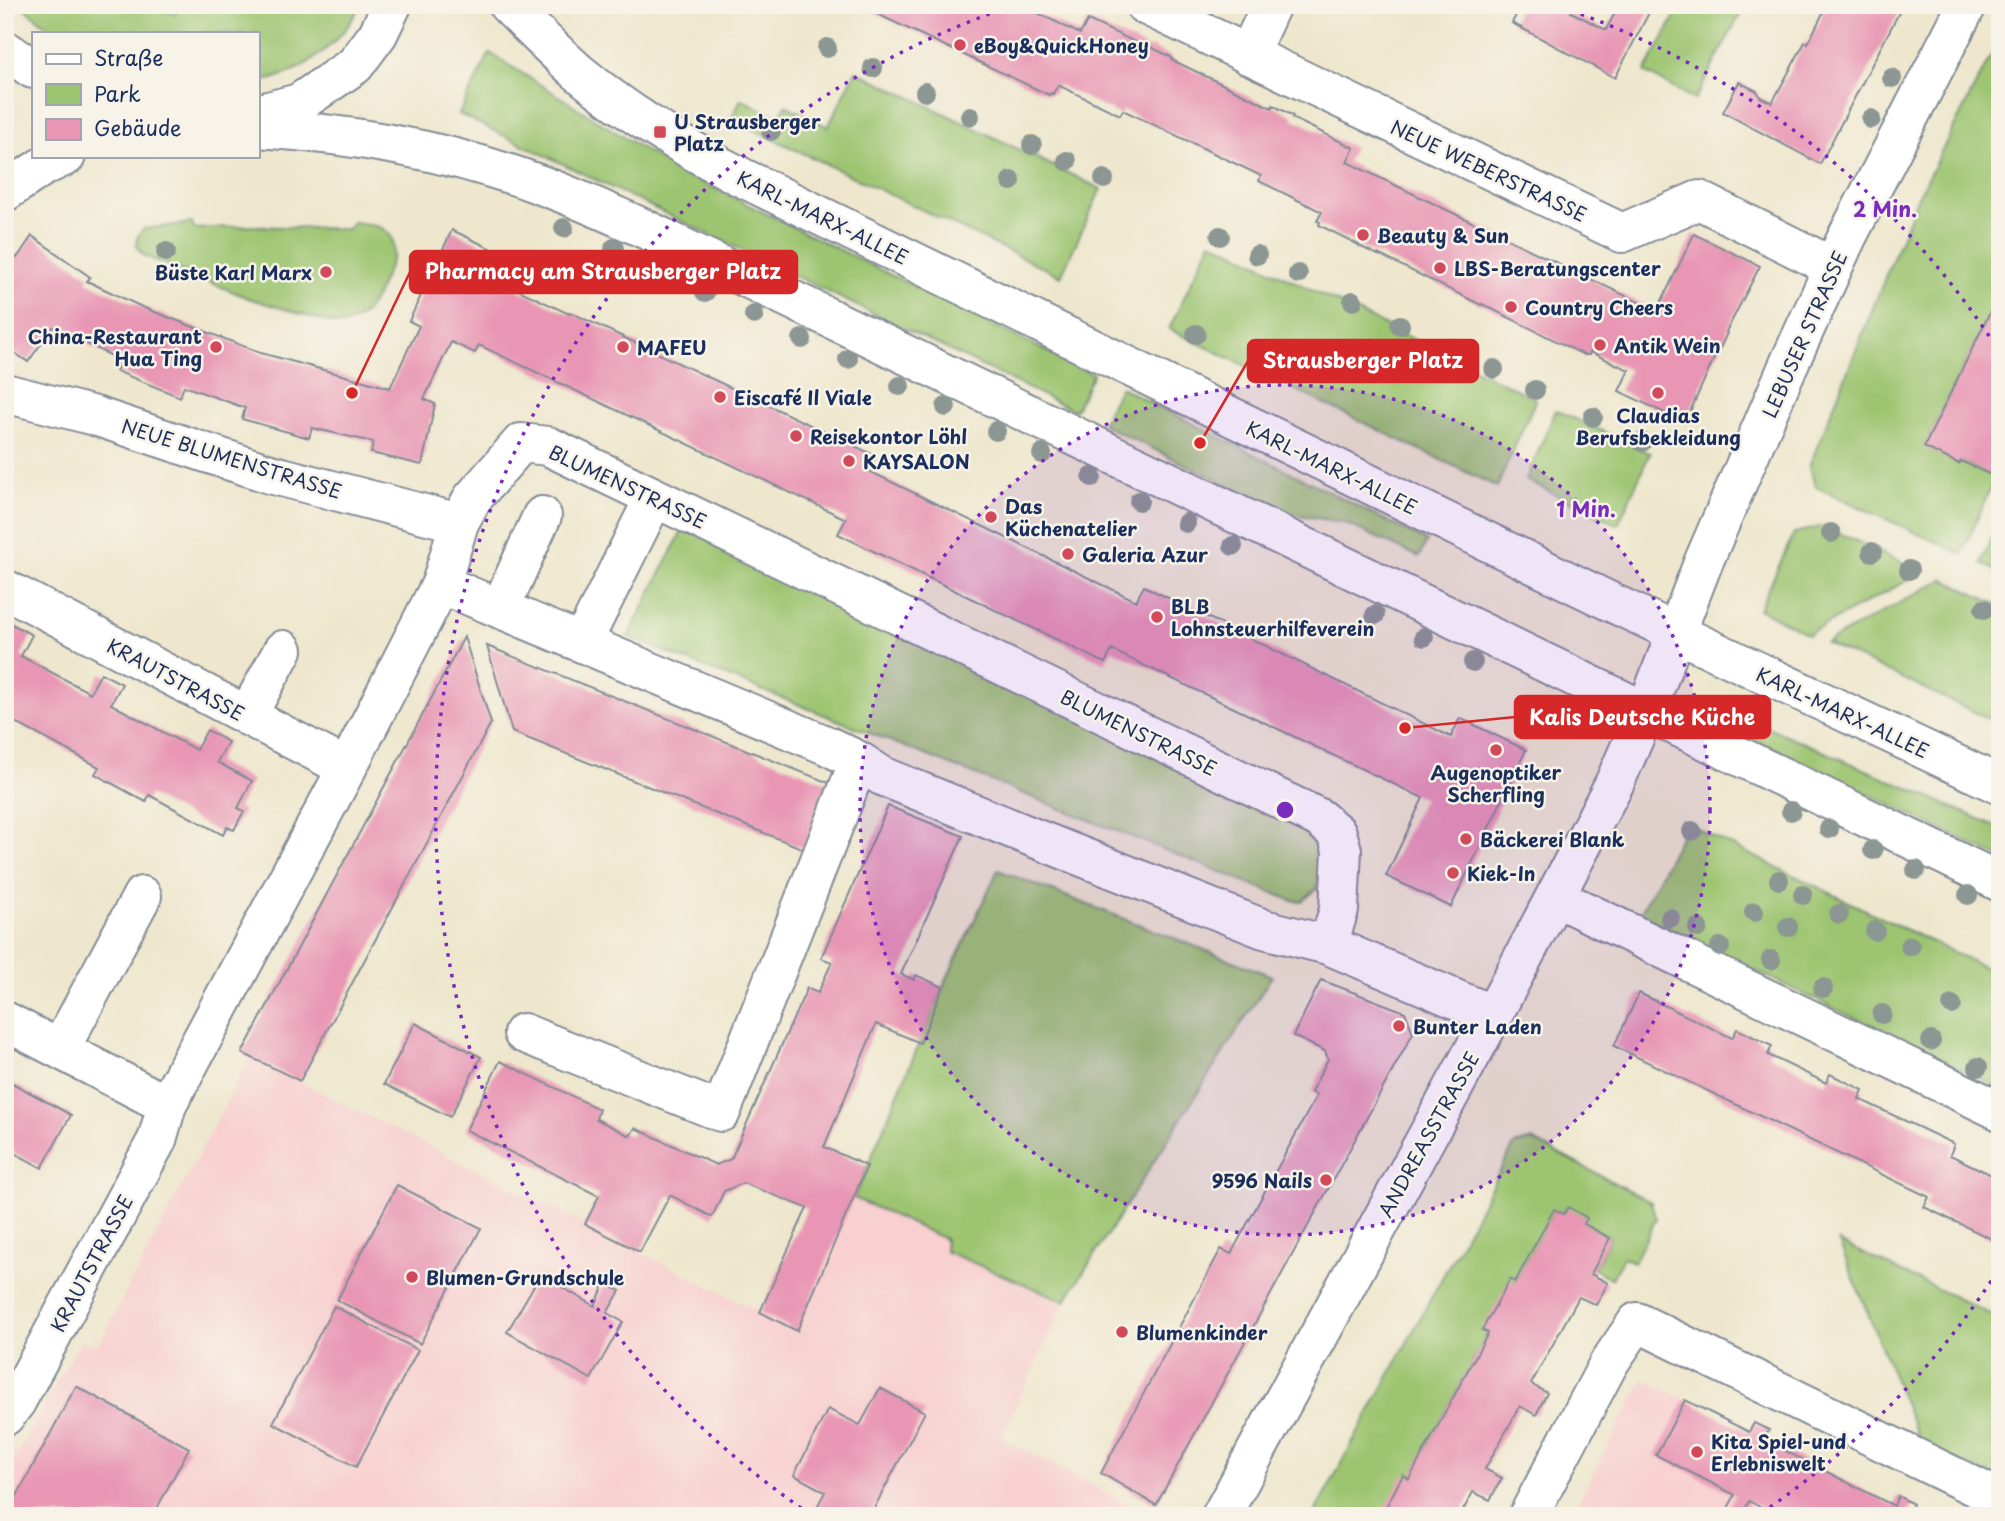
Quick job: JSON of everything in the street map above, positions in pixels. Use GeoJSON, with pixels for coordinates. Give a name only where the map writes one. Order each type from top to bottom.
{"type":"FeatureCollection","features":[{"type":"Feature","properties":{"kind":"street"},"geometry":{"type":"LineString","coordinates":[[259,113],[299,103],[355,65],[378,34],[392,5]]}},
{"type":"Feature","properties":{"kind":"street","name":"KARL-MARX-ALLEE"},"geometry":{"type":"LineString","coordinates":[[508,5],[577,71],[607,95],[699,155],[1102,355],[1676,633],[2000,785]]}},
{"type":"Feature","properties":{"kind":"street","name":"NEUE WEBERSTRASSE"},"geometry":{"type":"LineString","coordinates":[[1145,5],[1622,233],[1699,200],[1833,267]]}},
{"type":"Feature","properties":{"kind":"street"},"geometry":{"type":"LineString","coordinates":[[1248,55],[1271,5]]}},
{"type":"Feature","properties":{"kind":"street","name":"LEBUSER STRASSE"},"geometry":{"type":"LineString","coordinates":[[1676,633],[1703,563],[1833,267],[1967,5]]}},
{"type":"Feature","properties":{"kind":"street"},"geometry":{"type":"LineString","coordinates":[[5,50],[32,68]]}},
{"type":"Feature","properties":{"kind":"street"},"geometry":{"type":"LineString","coordinates":[[259,128],[379,142],[438,154],[539,184],[645,229],[2000,882]]}},
{"type":"Feature","properties":{"kind":"street"},"geometry":{"type":"LineString","coordinates":[[5,192],[42,167],[62,158]]}},
{"type":"Feature","properties":{"kind":"street","name":"NEUE BLUMENSTRASSE"},"geometry":{"type":"LineString","coordinates":[[5,393],[95,416],[270,474],[459,523]]}},
{"type":"Feature","properties":{"kind":"street","name":"BLUMENSTRASSE"},"geometry":{"type":"LineString","coordinates":[[442,584],[459,523],[472,499],[521,443],[548,446],[1319,818],[1337,833],[1342,850],[1339,910],[1328,945]]}},
{"type":"Feature","properties":{"kind":"street"},"geometry":{"type":"LineString","coordinates":[[582,643],[654,498]]}},
{"type":"Feature","properties":{"kind":"street"},"geometry":{"type":"LineString","coordinates":[[500,609],[542,516]]}},
{"type":"Feature","properties":{"kind":"street"},"geometry":{"type":"LineString","coordinates":[[442,584],[859,761],[882,776],[1226,915],[1264,929],[1328,945],[1493,1015]]}},
{"type":"Feature","properties":{"kind":"street","name":"KRAUTSTRASSE"},"geometry":{"type":"LineString","coordinates":[[5,1416],[16,1402],[157,1140],[167,1105],[442,584]]}},
{"type":"Feature","properties":{"kind":"street","name":"KRAUTSTRASSE"},"geometry":{"type":"LineString","coordinates":[[5,589],[347,768]]}},
{"type":"Feature","properties":{"kind":"street","name":"ANDREASSTRASSE"},"geometry":{"type":"LineString","coordinates":[[1222,1516],[1493,1015],[1614,784],[1646,712],[1676,633]]}},
{"type":"Feature","properties":{"kind":"street"},"geometry":{"type":"LineString","coordinates":[[247,716],[283,650]]}},
{"type":"Feature","properties":{"kind":"street"},"geometry":{"type":"LineString","coordinates":[[523,1033],[721,1112],[859,761]]}},
{"type":"Feature","properties":{"kind":"street"},"geometry":{"type":"LineString","coordinates":[[60,1049],[142,896]]}},
{"type":"Feature","properties":{"kind":"street"},"geometry":{"type":"LineString","coordinates":[[1555,897],[2000,1111]]}},
{"type":"Feature","properties":{"kind":"street"},"geometry":{"type":"LineString","coordinates":[[5,1021],[167,1105]]}},
{"type":"Feature","properties":{"kind":"street"},"geometry":{"type":"LineString","coordinates":[[1528,1516],[1609,1363],[1637,1322],[2000,1499]]}},
{"type":"Feature","properties":{"kind":"shaded area","name":"Blumen-Grundschule"},"geometry":{"type":"Polygon","coordinates":[[[250,1057],[797,1330],[854,1198],[946,1239],[945,1251],[1065,1301],[1001,1438],[1150,1516],[5,1516],[5,1476],[80,1341],[98,1345],[250,1057]]]}},
{"type":"Feature","properties":{"kind":"shaded area","name":"Kita Spiel-und Erlebniswelt"},"geometry":{"type":"Polygon","coordinates":[[[1644,1379],[1894,1505],[1914,1516],[1570,1516],[1644,1379]]]}},
{"type":"Feature","properties":{"kind":"green space"},"geometry":{"type":"Polygon","coordinates":[[[20,5],[162,5],[174,14],[181,5],[360,5],[342,33],[318,56],[288,73],[259,82],[259,32],[55,32],[20,5]]]}},
{"type":"Feature","properties":{"kind":"green space"},"geometry":{"type":"Polygon","coordinates":[[[1681,5],[1745,5],[1695,100],[1645,72],[1681,5]]]}},
{"type":"Feature","properties":{"kind":"green space"},"geometry":{"type":"Polygon","coordinates":[[[2000,38],[2000,292],[1925,446],[1959,464],[1961,461],[1995,477],[1962,554],[1816,487],[1809,467],[1916,201],[2000,38]]]}},
{"type":"Feature","properties":{"kind":"green space"},"geometry":{"type":"Polygon","coordinates":[[[490,53],[673,168],[1093,374],[1075,411],[459,114],[490,53]]]}},
{"type":"Feature","properties":{"kind":"green space"},"geometry":{"type":"Polygon","coordinates":[[[856,71],[1101,189],[1061,276],[731,119],[741,99],[779,118],[786,105],[828,127],[856,71]]]}},
{"type":"Feature","properties":{"kind":"green space"},"geometry":{"type":"Polygon","coordinates":[[[353,222],[377,226],[389,233],[394,247],[393,257],[367,310],[350,323],[338,325],[251,299],[145,256],[139,250],[137,242],[138,235],[144,229],[192,223],[194,229],[245,226],[348,229],[353,222]]]}},
{"type":"Feature","properties":{"kind":"green space"},"geometry":{"type":"Polygon","coordinates":[[[1211,241],[1536,399],[1497,487],[1169,329],[1211,241]]]}},
{"type":"Feature","properties":{"kind":"green space"},"geometry":{"type":"Polygon","coordinates":[[[1120,387],[1427,541],[1419,557],[1345,523],[1283,512],[1102,424],[1120,387]]]}},
{"type":"Feature","properties":{"kind":"green space"},"geometry":{"type":"Polygon","coordinates":[[[1556,410],[1650,453],[1618,525],[1526,480],[1556,410]]]}},
{"type":"Feature","properties":{"kind":"green space"},"geometry":{"type":"Polygon","coordinates":[[[2000,516],[2000,573],[1981,563],[2000,516]]]}},
{"type":"Feature","properties":{"kind":"green space"},"geometry":{"type":"Polygon","coordinates":[[[1824,526],[1923,572],[1808,634],[1759,609],[1794,533],[1824,526]]]}},
{"type":"Feature","properties":{"kind":"green space"},"geometry":{"type":"Polygon","coordinates":[[[684,527],[1311,829],[1325,848],[1317,889],[1302,901],[1291,900],[628,637],[684,527]]]}},
{"type":"Feature","properties":{"kind":"green space"},"geometry":{"type":"Polygon","coordinates":[[[1943,579],[2000,606],[2000,724],[1826,643],[1943,579]]]}},
{"type":"Feature","properties":{"kind":"green space"},"geometry":{"type":"Polygon","coordinates":[[[1733,712],[2000,828],[2000,858],[1729,727],[1733,712]]]}},
{"type":"Feature","properties":{"kind":"green space"},"geometry":{"type":"Polygon","coordinates":[[[1687,824],[2000,975],[2000,1088],[1639,915],[1687,824]]]}},
{"type":"Feature","properties":{"kind":"green space"},"geometry":{"type":"Polygon","coordinates":[[[998,870],[1272,976],[1065,1301],[945,1251],[945,1239],[854,1198],[943,987],[998,870]]]}},
{"type":"Feature","properties":{"kind":"green space"},"geometry":{"type":"Polygon","coordinates":[[[1532,1140],[1651,1202],[1656,1219],[1634,1262],[1623,1257],[1612,1279],[1594,1269],[1610,1238],[1554,1210],[1390,1516],[1313,1516],[1514,1145],[1532,1140]]]}},
{"type":"Feature","properties":{"kind":"green space"},"geometry":{"type":"Polygon","coordinates":[[[1839,1242],[2000,1319],[2000,1482],[1920,1442],[1839,1242]]]}},
{"type":"Feature","properties":{"kind":"building"},"geometry":{"type":"Polygon","coordinates":[[[858,5],[1022,5],[1080,34],[1088,20],[1150,49],[1151,47],[1172,60],[1272,108],[1273,105],[1293,116],[1292,118],[1354,148],[1347,162],[1657,311],[1694,234],[1760,266],[1726,332],[1685,423],[1619,391],[1629,370],[1590,352],[1589,355],[1584,355],[1319,225],[1320,222],[1317,221],[1322,212],[1259,181],[1261,176],[1123,110],[1120,115],[1058,85],[1053,94],[1049,95],[858,5]]]}},
{"type":"Feature","properties":{"kind":"building"},"geometry":{"type":"Polygon","coordinates":[[[1521,5],[1575,5],[1571,12],[1606,30],[1619,5],[1653,5],[1615,78],[1512,23],[1521,5]]]}},
{"type":"Feature","properties":{"kind":"building"},"geometry":{"type":"Polygon","coordinates":[[[1827,5],[1903,5],[1820,164],[1723,112],[1739,82],[1772,103],[1827,5]]]}},
{"type":"Feature","properties":{"kind":"building"},"geometry":{"type":"Polygon","coordinates":[[[452,230],[519,262],[508,285],[876,456],[869,471],[1136,601],[1144,586],[1451,737],[1460,718],[1526,750],[1451,907],[1386,876],[1423,798],[1112,650],[1105,663],[838,534],[846,519],[479,345],[475,353],[451,342],[424,399],[435,404],[422,465],[371,453],[373,442],[312,428],[309,438],[242,419],[245,408],[184,386],[180,397],[116,371],[120,360],[53,327],[28,362],[5,346],[5,264],[12,254],[17,258],[32,236],[90,277],[87,281],[142,307],[261,353],[390,388],[419,326],[409,321],[452,230]]]}},
{"type":"Feature","properties":{"kind":"building"},"geometry":{"type":"Polygon","coordinates":[[[2000,292],[2000,472],[1998,471],[1995,477],[1924,447],[2000,292]]]}},
{"type":"Feature","properties":{"kind":"building"},"geometry":{"type":"Polygon","coordinates":[[[10,623],[32,635],[21,656],[90,693],[101,673],[122,684],[111,704],[196,750],[207,730],[228,742],[217,762],[252,781],[238,808],[244,811],[234,830],[227,827],[223,835],[149,795],[146,802],[95,774],[99,767],[5,717],[5,633],[10,623]]]}},
{"type":"Feature","properties":{"kind":"building"},"geometry":{"type":"Polygon","coordinates":[[[464,637],[491,723],[300,1081],[242,1053],[464,637]]]}},
{"type":"Feature","properties":{"kind":"building"},"geometry":{"type":"Polygon","coordinates":[[[487,646],[829,783],[804,849],[512,732],[487,646]]]}},
{"type":"Feature","properties":{"kind":"building"},"geometry":{"type":"Polygon","coordinates":[[[888,806],[963,836],[901,974],[914,980],[916,975],[943,987],[920,1043],[876,1024],[824,1147],[867,1166],[797,1331],[760,1312],[807,1208],[743,1183],[724,1191],[712,1217],[670,1195],[640,1252],[585,1224],[599,1196],[466,1130],[500,1061],[599,1109],[596,1119],[630,1136],[635,1128],[716,1165],[731,1159],[807,988],[818,993],[832,962],[821,958],[888,806]]]}},
{"type":"Feature","properties":{"kind":"building"},"geometry":{"type":"Polygon","coordinates":[[[1321,980],[1405,1012],[1413,1033],[1156,1505],[1101,1473],[1221,1249],[1231,1254],[1317,1095],[1311,1092],[1328,1059],[1325,1051],[1293,1036],[1321,980]]]}},
{"type":"Feature","properties":{"kind":"building"},"geometry":{"type":"Polygon","coordinates":[[[1639,993],[1732,1038],[1737,1029],[1772,1046],[1768,1055],[1826,1083],[1830,1074],[1863,1090],[1859,1099],[1954,1144],[1950,1155],[2000,1179],[2000,1243],[1924,1207],[1929,1197],[1614,1046],[1639,993]]]}},
{"type":"Feature","properties":{"kind":"building"},"geometry":{"type":"Polygon","coordinates":[[[415,1023],[481,1057],[450,1117],[384,1084],[415,1023]]]}},
{"type":"Feature","properties":{"kind":"building"},"geometry":{"type":"Polygon","coordinates":[[[5,1079],[71,1115],[42,1168],[5,1148],[5,1079]]]}},
{"type":"Feature","properties":{"kind":"building"},"geometry":{"type":"Polygon","coordinates":[[[397,1185],[481,1228],[420,1344],[337,1300],[397,1185]]]}},
{"type":"Feature","properties":{"kind":"building"},"geometry":{"type":"Polygon","coordinates":[[[1568,1207],[1587,1218],[1584,1224],[1610,1238],[1591,1274],[1608,1283],[1596,1305],[1579,1297],[1531,1384],[1547,1393],[1536,1415],[1520,1406],[1485,1469],[1502,1478],[1490,1500],[1473,1492],[1460,1516],[1381,1516],[1403,1475],[1409,1479],[1488,1333],[1482,1330],[1510,1279],[1515,1282],[1554,1209],[1564,1214],[1568,1207]]]}},
{"type":"Feature","properties":{"kind":"building"},"geometry":{"type":"Polygon","coordinates":[[[540,1275],[595,1306],[605,1283],[620,1291],[607,1313],[623,1322],[591,1379],[507,1332],[540,1275]]]}},
{"type":"Feature","properties":{"kind":"building"},"geometry":{"type":"Polygon","coordinates":[[[334,1306],[418,1350],[356,1467],[273,1423],[334,1306]]]}},
{"type":"Feature","properties":{"kind":"building"},"geometry":{"type":"Polygon","coordinates":[[[76,1386],[189,1448],[153,1516],[6,1516],[76,1386]]]}},
{"type":"Feature","properties":{"kind":"building"},"geometry":{"type":"Polygon","coordinates":[[[880,1388],[925,1412],[870,1516],[812,1516],[825,1492],[794,1475],[828,1409],[860,1425],[880,1388]]]}},
{"type":"Feature","properties":{"kind":"building"},"geometry":{"type":"Polygon","coordinates":[[[1685,1400],[1749,1432],[1754,1423],[1769,1430],[1764,1440],[1894,1506],[1898,1496],[1913,1504],[1908,1513],[1914,1516],[1776,1516],[1749,1501],[1741,1516],[1724,1516],[1735,1495],[1656,1455],[1685,1400]]]}},
{"type":"Feature","properties":{"kind":"place","name":"eBoy&QuickHoney"},"geometry":{"type":"Point","coordinates":[960,45]}},
{"type":"Feature","properties":{"kind":"place","name":"U Strausberger Platz"},"geometry":{"type":"Point","coordinates":[660,132]}},
{"type":"Feature","properties":{"kind":"place","name":"Beauty & Sun"},"geometry":{"type":"Point","coordinates":[1363,235]}},
{"type":"Feature","properties":{"kind":"place","name":"LBS-Beratungscenter"},"geometry":{"type":"Point","coordinates":[1440,268]}},
{"type":"Feature","properties":{"kind":"place","name":"Büste Karl Marx"},"geometry":{"type":"Point","coordinates":[326,272]}},
{"type":"Feature","properties":{"kind":"place","name":"Country Cheers"},"geometry":{"type":"Point","coordinates":[1511,307]}},
{"type":"Feature","properties":{"kind":"place","name":"Antik Wein"},"geometry":{"type":"Point","coordinates":[1600,345]}},
{"type":"Feature","properties":{"kind":"place","name":"China-Restaurant Hua Ting"},"geometry":{"type":"Point","coordinates":[216,347]}},
{"type":"Feature","properties":{"kind":"place","name":"MAFEU"},"geometry":{"type":"Point","coordinates":[623,347]}},
{"type":"Feature","properties":{"kind":"place","name":"Pharmacy am Strausberger Platz"},"geometry":{"type":"Point","coordinates":[352,393]}},
{"type":"Feature","properties":{"kind":"place","name":"Claudias Berufsbekleidung"},"geometry":{"type":"Point","coordinates":[1658,393]}},
{"type":"Feature","properties":{"kind":"place","name":"Eiscafé Il Viale"},"geometry":{"type":"Point","coordinates":[720,397]}},
{"type":"Feature","properties":{"kind":"place","name":"Reisekontor Löhl"},"geometry":{"type":"Point","coordinates":[796,436]}},
{"type":"Feature","properties":{"kind":"place","name":"Strausberger Platz"},"geometry":{"type":"Point","coordinates":[1200,443]}},
{"type":"Feature","properties":{"kind":"place","name":"KAYSALON"},"geometry":{"type":"Point","coordinates":[849,461]}},
{"type":"Feature","properties":{"kind":"place","name":"Das Küchenatelier"},"geometry":{"type":"Point","coordinates":[991,517]}},
{"type":"Feature","properties":{"kind":"place","name":"Galeria Azur"},"geometry":{"type":"Point","coordinates":[1068,554]}},
{"type":"Feature","properties":{"kind":"place","name":"BLB Lohnsteuerhilfeverein"},"geometry":{"type":"Point","coordinates":[1157,617]}},
{"type":"Feature","properties":{"kind":"place","name":"Kalis Deutsche Küche"},"geometry":{"type":"Point","coordinates":[1405,728]}},
{"type":"Feature","properties":{"kind":"place","name":"Augenoptiker Scherfling"},"geometry":{"type":"Point","coordinates":[1496,750]}},
{"type":"Feature","properties":{"kind":"place","name":"Bäckerei Blank"},"geometry":{"type":"Point","coordinates":[1466,839]}},
{"type":"Feature","properties":{"kind":"place","name":"Kiek-In"},"geometry":{"type":"Point","coordinates":[1453,873]}},
{"type":"Feature","properties":{"kind":"place","name":"Bunter Laden"},"geometry":{"type":"Point","coordinates":[1399,1026]}},
{"type":"Feature","properties":{"kind":"place","name":"9596 Nails"},"geometry":{"type":"Point","coordinates":[1326,1180]}},
{"type":"Feature","properties":{"kind":"place","name":"Blumen-Grundschule"},"geometry":{"type":"Point","coordinates":[412,1277]}},
{"type":"Feature","properties":{"kind":"place","name":"Blumenkinder"},"geometry":{"type":"Point","coordinates":[1122,1332]}},
{"type":"Feature","properties":{"kind":"place","name":"Kita Spiel-und Erlebniswelt"},"geometry":{"type":"Point","coordinates":[1697,1452]}}]}
